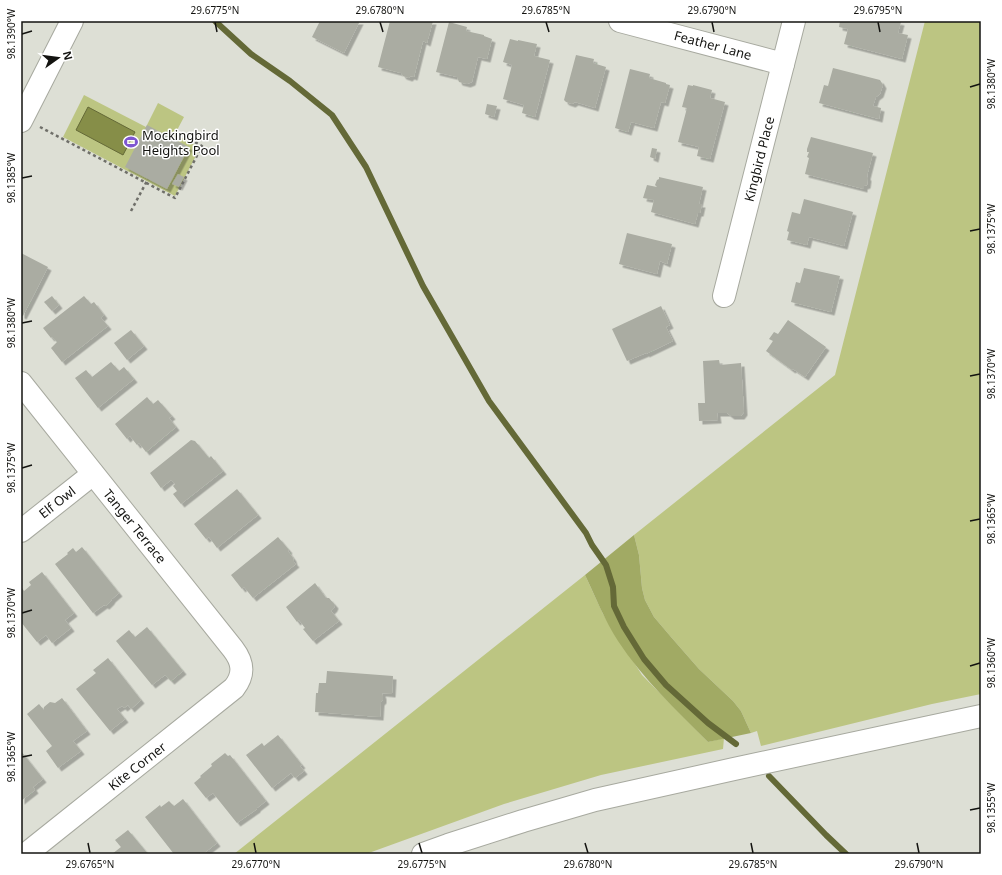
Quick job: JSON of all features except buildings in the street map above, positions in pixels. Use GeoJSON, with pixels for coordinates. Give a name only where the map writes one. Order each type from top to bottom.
{"type":"FeatureCollection","features":[{"type":"Feature","properties":{"kind":"street"},"geometry":{"type":"LineString","coordinates":[[28,123],[72,21]]}},
{"type":"Feature","properties":{"kind":"street","name":"Feather Lane"},"geometry":{"type":"LineString","coordinates":[[620,21],[783,64]]}},
{"type":"Feature","properties":{"kind":"street","name":"Kingbird Place"},"geometry":{"type":"LineString","coordinates":[[724,296],[794,21]]}},
{"type":"Feature","properties":{"kind":"street","name":"Tanger Terrace"},"geometry":{"type":"LineString","coordinates":[[21,383],[238,656],[242,668],[241,672]]}},
{"type":"Feature","properties":{"kind":"street","name":"Elf Owl"},"geometry":{"type":"LineString","coordinates":[[21,531],[93,474]]}},
{"type":"Feature","properties":{"kind":"street","name":"Kite Corner"},"geometry":{"type":"LineString","coordinates":[[26,854],[227,694],[239,681],[241,672]]}},
{"type":"Feature","properties":{"kind":"street"},"geometry":{"type":"LineString","coordinates":[[424,854],[523,821],[595,800],[981,716]]}},
{"type":"Feature","properties":{"kind":"path"},"geometry":{"type":"LineString","coordinates":[[28,123],[175,198],[202,146],[176,132]]}},
{"type":"Feature","properties":{"kind":"path"},"geometry":{"type":"LineString","coordinates":[[131,211],[148,179]]}},
{"type":"Feature","properties":{"kind":"shaded area"},"geometry":{"type":"Polygon","coordinates":[[[925,21],[981,21],[981,694],[932,704],[761,746],[757,731],[751,733],[741,711],[733,701],[699,669],[654,617],[645,600],[642,588],[639,555],[634,535],[835,375],[925,21]]]}},
{"type":"Feature","properties":{"kind":"shaded area","name":"Mockingbird Heights Pool"},"geometry":{"type":"Polygon","coordinates":[[[84,95],[146,127],[158,103],[184,117],[175,134],[200,148],[175,196],[63,137],[84,95]]]}},
{"type":"Feature","properties":{"kind":"shaded area"},"geometry":{"type":"Polygon","coordinates":[[[88,107],[135,132],[123,155],[76,130],[88,107]]]}},
{"type":"Feature","properties":{"kind":"shaded area"},"geometry":{"type":"Polygon","coordinates":[[[634,535],[639,555],[642,588],[645,600],[654,617],[699,669],[733,701],[741,711],[751,733],[708,742],[649,681],[613,633],[585,575],[634,535]]]}},
{"type":"Feature","properties":{"kind":"shaded area"},"geometry":{"type":"Polygon","coordinates":[[[585,575],[603,614],[642,675],[708,742],[724,738],[723,749],[601,775],[504,804],[366,854],[234,854],[585,575]]]}},
{"type":"Feature","properties":{"kind":"waterway"},"geometry":{"type":"LineString","coordinates":[[215,21],[251,54],[290,81],[332,115],[366,167],[423,286],[489,401],[586,533],[592,545],[606,565],[613,587],[614,606],[624,627],[644,659],[666,685],[708,723],[736,744]]}},
{"type":"Feature","properties":{"kind":"waterway"},"geometry":{"type":"LineString","coordinates":[[769,776],[846,854]]}},
{"type":"Feature","properties":{"kind":"place","name":"Mockingbird Heights Pool"},"geometry":{"type":"Point","coordinates":[131,142]}}]}
